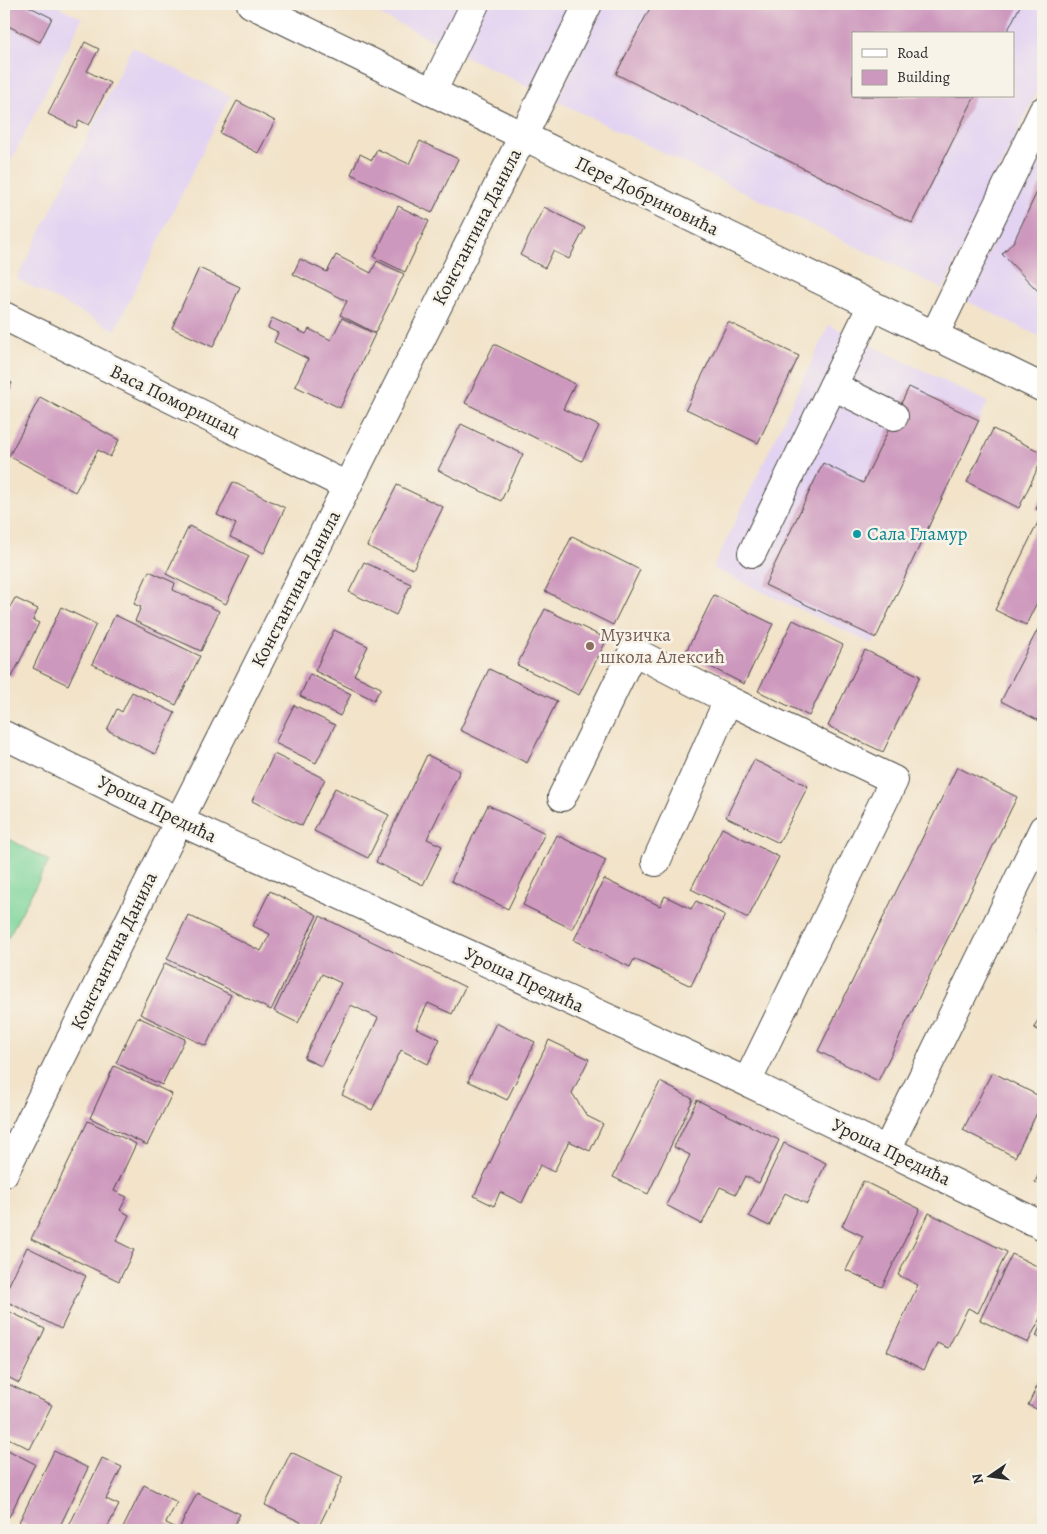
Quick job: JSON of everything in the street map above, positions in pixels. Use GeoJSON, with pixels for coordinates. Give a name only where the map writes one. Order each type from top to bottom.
{"type":"FeatureCollection","features":[{"type":"Feature","properties":{"kind":"street","name":"Пере Добриновића"},"geometry":{"type":"LineString","coordinates":[[251,4],[1043,388]]}},
{"type":"Feature","properties":{"kind":"street"},"geometry":{"type":"LineString","coordinates":[[432,92],[475,4]]}},
{"type":"Feature","properties":{"kind":"street","name":"Константина Данила"},"geometry":{"type":"LineString","coordinates":[[4,1173],[588,4]]}},
{"type":"Feature","properties":{"kind":"street"},"geometry":{"type":"LineString","coordinates":[[934,336],[1043,111]]}},
{"type":"Feature","properties":{"kind":"street"},"geometry":{"type":"LineString","coordinates":[[752,553],[872,305]]}},
{"type":"Feature","properties":{"kind":"street","name":"Васа Поморишац"},"geometry":{"type":"LineString","coordinates":[[4,316],[347,486]]}},
{"type":"Feature","properties":{"kind":"street"},"geometry":{"type":"LineString","coordinates":[[833,386],[894,416]]}},
{"type":"Feature","properties":{"kind":"street"},"geometry":{"type":"LineString","coordinates":[[562,798],[633,652],[894,780],[747,1082]]}},
{"type":"Feature","properties":{"kind":"street"},"geometry":{"type":"LineString","coordinates":[[656,862],[728,700]]}},
{"type":"Feature","properties":{"kind":"street","name":"Уроша Предића"},"geometry":{"type":"LineString","coordinates":[[4,735],[179,821],[747,1082],[1043,1226]]}},
{"type":"Feature","properties":{"kind":"street"},"geometry":{"type":"LineString","coordinates":[[887,1150],[1043,829]]}},
{"type":"Feature","properties":{"kind":"shaded area"},"geometry":{"type":"Polygon","coordinates":[[[4,4],[53,4],[82,18],[4,175],[4,4]]]}},
{"type":"Feature","properties":{"kind":"shaded area"},"geometry":{"type":"Polygon","coordinates":[[[358,4],[572,4],[531,88],[358,4]]]}},
{"type":"Feature","properties":{"kind":"shaded area"},"geometry":{"type":"Polygon","coordinates":[[[604,4],[1043,4],[1043,79],[943,289],[557,101],[604,4]]]}},
{"type":"Feature","properties":{"kind":"shaded area"},"geometry":{"type":"Polygon","coordinates":[[[132,47],[230,96],[115,330],[17,279],[132,47]]]}},
{"type":"Feature","properties":{"kind":"shaded area"},"geometry":{"type":"Polygon","coordinates":[[[1043,139],[1043,338],[965,300],[1043,139]]]}},
{"type":"Feature","properties":{"kind":"shaded area"},"geometry":{"type":"Polygon","coordinates":[[[829,325],[988,402],[873,644],[713,568],[829,325]]]}},
{"type":"Feature","properties":{"kind":"green space"},"geometry":{"type":"Polygon","coordinates":[[[4,836],[49,861],[4,945],[4,836]]]}},
{"type":"Feature","properties":{"kind":"building"},"geometry":{"type":"Polygon","coordinates":[[[4,4],[24,4],[52,18],[40,42],[4,24],[4,4]]]}},
{"type":"Feature","properties":{"kind":"building"},"geometry":{"type":"Polygon","coordinates":[[[652,4],[1021,4],[1007,32],[852,32],[852,98],[974,98],[912,223],[616,74],[652,4]]]}},
{"type":"Feature","properties":{"kind":"building"},"geometry":{"type":"Polygon","coordinates":[[[85,42],[99,49],[87,71],[110,83],[89,125],[79,120],[76,128],[48,114],[85,42]]]}},
{"type":"Feature","properties":{"kind":"building"},"geometry":{"type":"Polygon","coordinates":[[[237,101],[275,121],[258,153],[220,133],[237,101]]]}},
{"type":"Feature","properties":{"kind":"building"},"geometry":{"type":"Polygon","coordinates":[[[420,141],[458,159],[432,213],[351,174],[360,154],[372,160],[377,149],[409,164],[420,141]]]}},
{"type":"Feature","properties":{"kind":"building"},"geometry":{"type":"Polygon","coordinates":[[[1043,179],[1043,287],[1039,292],[1002,254],[1014,241],[1043,179]]]}},
{"type":"Feature","properties":{"kind":"building"},"geometry":{"type":"Polygon","coordinates":[[[398,206],[429,221],[405,272],[374,257],[398,206]]]}},
{"type":"Feature","properties":{"kind":"building"},"geometry":{"type":"Polygon","coordinates":[[[544,207],[585,228],[569,259],[553,251],[545,268],[520,255],[544,207]]]}},
{"type":"Feature","properties":{"kind":"building"},"geometry":{"type":"Polygon","coordinates":[[[336,255],[371,273],[377,261],[404,274],[375,333],[340,315],[347,301],[293,274],[300,259],[327,272],[336,255]]]}},
{"type":"Feature","properties":{"kind":"building"},"geometry":{"type":"Polygon","coordinates":[[[199,268],[240,287],[213,347],[172,328],[199,268]]]}},
{"type":"Feature","properties":{"kind":"building"},"geometry":{"type":"Polygon","coordinates":[[[272,318],[306,334],[309,329],[331,340],[342,318],[375,334],[340,408],[295,386],[308,359],[274,342],[278,333],[268,328],[272,318]]]}},
{"type":"Feature","properties":{"kind":"building"},"geometry":{"type":"Polygon","coordinates":[[[728,322],[799,356],[758,443],[686,409],[728,322]]]}},
{"type":"Feature","properties":{"kind":"building"},"geometry":{"type":"Polygon","coordinates":[[[494,344],[575,384],[563,409],[599,426],[582,461],[465,403],[494,344]]]}},
{"type":"Feature","properties":{"kind":"building"},"geometry":{"type":"Polygon","coordinates":[[[4,378],[12,383],[4,399],[4,378]]]}},
{"type":"Feature","properties":{"kind":"building","name":"Сала Гламур"},"geometry":{"type":"Polygon","coordinates":[[[909,387],[979,420],[876,638],[765,585],[823,463],[863,483],[909,387]]]}},
{"type":"Feature","properties":{"kind":"building"},"geometry":{"type":"Polygon","coordinates":[[[40,397],[119,440],[110,457],[98,450],[75,492],[9,456],[40,397]]]}},
{"type":"Feature","properties":{"kind":"building"},"geometry":{"type":"Polygon","coordinates":[[[461,424],[523,454],[501,501],[438,470],[461,424]]]}},
{"type":"Feature","properties":{"kind":"building"},"geometry":{"type":"Polygon","coordinates":[[[993,429],[1043,453],[1043,457],[1019,508],[967,482],[993,429]]]}},
{"type":"Feature","properties":{"kind":"building"},"geometry":{"type":"Polygon","coordinates":[[[233,482],[285,508],[264,553],[230,537],[236,524],[217,515],[233,482]]]}},
{"type":"Feature","properties":{"kind":"building"},"geometry":{"type":"Polygon","coordinates":[[[397,485],[443,507],[413,569],[367,546],[397,485]]]}},
{"type":"Feature","properties":{"kind":"building"},"geometry":{"type":"Polygon","coordinates":[[[1043,493],[1043,512],[1036,509],[1043,493]]]}},
{"type":"Feature","properties":{"kind":"building"},"geometry":{"type":"Polygon","coordinates":[[[1043,512],[1043,590],[1026,625],[995,610],[1043,512]]]}},
{"type":"Feature","properties":{"kind":"building"},"geometry":{"type":"Polygon","coordinates":[[[189,526],[249,556],[226,604],[166,574],[189,526]]]}},
{"type":"Feature","properties":{"kind":"building"},"geometry":{"type":"Polygon","coordinates":[[[572,536],[640,570],[613,625],[545,591],[572,536]]]}},
{"type":"Feature","properties":{"kind":"building"},"geometry":{"type":"Polygon","coordinates":[[[364,562],[411,584],[396,615],[349,592],[364,562]]]}},
{"type":"Feature","properties":{"kind":"building"},"geometry":{"type":"Polygon","coordinates":[[[149,571],[175,583],[173,590],[219,611],[201,651],[135,621],[141,607],[134,604],[149,571]]]}},
{"type":"Feature","properties":{"kind":"building"},"geometry":{"type":"Polygon","coordinates":[[[714,595],[773,624],[744,684],[685,654],[714,595]]]}},
{"type":"Feature","properties":{"kind":"building"},"geometry":{"type":"Polygon","coordinates":[[[15,598],[38,609],[33,620],[39,623],[12,677],[4,672],[4,606],[9,609],[15,598]]]}},
{"type":"Feature","properties":{"kind":"building"},"geometry":{"type":"Polygon","coordinates":[[[61,607],[96,624],[68,685],[33,668],[61,607]]]}},
{"type":"Feature","properties":{"kind":"building"},"geometry":{"type":"Polygon","coordinates":[[[545,609],[607,639],[579,695],[517,665],[545,609]]]}},
{"type":"Feature","properties":{"kind":"building"},"geometry":{"type":"Polygon","coordinates":[[[115,615],[200,656],[176,705],[92,664],[115,615]]]}},
{"type":"Feature","properties":{"kind":"building"},"geometry":{"type":"Polygon","coordinates":[[[1043,619],[1043,723],[1001,701],[1043,619]]]}},
{"type":"Feature","properties":{"kind":"building"},"geometry":{"type":"Polygon","coordinates":[[[793,620],[843,645],[809,716],[758,691],[793,620]]]}},
{"type":"Feature","properties":{"kind":"building"},"geometry":{"type":"Polygon","coordinates":[[[334,630],[368,646],[354,675],[381,688],[374,700],[315,671],[334,630]]]}},
{"type":"Feature","properties":{"kind":"building"},"geometry":{"type":"Polygon","coordinates":[[[865,650],[920,676],[883,752],[828,726],[865,650]]]}},
{"type":"Feature","properties":{"kind":"building"},"geometry":{"type":"Polygon","coordinates":[[[489,669],[557,701],[527,763],[460,730],[489,669]]]}},
{"type":"Feature","properties":{"kind":"building"},"geometry":{"type":"Polygon","coordinates":[[[310,674],[351,694],[340,716],[300,696],[310,674]]]}},
{"type":"Feature","properties":{"kind":"building"},"geometry":{"type":"Polygon","coordinates":[[[132,692],[175,713],[155,754],[107,730],[117,709],[122,712],[132,692]]]}},
{"type":"Feature","properties":{"kind":"building"},"geometry":{"type":"Polygon","coordinates":[[[294,705],[335,725],[316,763],[275,743],[294,705]]]}},
{"type":"Feature","properties":{"kind":"building"},"geometry":{"type":"Polygon","coordinates":[[[274,754],[325,779],[302,826],[252,801],[274,754]]]}},
{"type":"Feature","properties":{"kind":"building"},"geometry":{"type":"Polygon","coordinates":[[[427,755],[460,771],[427,839],[442,846],[423,885],[376,862],[427,755]]]}},
{"type":"Feature","properties":{"kind":"building"},"geometry":{"type":"Polygon","coordinates":[[[754,760],[808,786],[779,843],[726,817],[754,760]]]}},
{"type":"Feature","properties":{"kind":"building"},"geometry":{"type":"Polygon","coordinates":[[[957,767],[1017,797],[878,1081],[818,1051],[957,767]]]}},
{"type":"Feature","properties":{"kind":"building"},"geometry":{"type":"Polygon","coordinates":[[[335,788],[389,815],[368,858],[314,831],[335,788]]]}},
{"type":"Feature","properties":{"kind":"building"},"geometry":{"type":"Polygon","coordinates":[[[488,805],[545,833],[508,909],[451,881],[488,805]]]}},
{"type":"Feature","properties":{"kind":"building"},"geometry":{"type":"Polygon","coordinates":[[[722,828],[779,857],[748,918],[691,889],[722,828]]]}},
{"type":"Feature","properties":{"kind":"building"},"geometry":{"type":"Polygon","coordinates":[[[557,835],[606,860],[572,929],[523,905],[557,835]]]}},
{"type":"Feature","properties":{"kind":"building"},"geometry":{"type":"Polygon","coordinates":[[[604,879],[660,906],[665,896],[691,909],[696,901],[725,915],[691,986],[634,959],[630,967],[574,940],[604,879]]]}},
{"type":"Feature","properties":{"kind":"building"},"geometry":{"type":"Polygon","coordinates":[[[270,891],[317,915],[271,1010],[167,959],[188,915],[261,951],[270,934],[253,926],[270,891]]]}},
{"type":"Feature","properties":{"kind":"building"},"geometry":{"type":"Polygon","coordinates":[[[320,916],[465,987],[452,1014],[428,1003],[416,1028],[440,1039],[428,1064],[401,1050],[372,1110],[342,1095],[378,1018],[351,1005],[321,1066],[304,1058],[341,983],[322,974],[298,1023],[274,1011],[320,916]]]}},
{"type":"Feature","properties":{"kind":"building"},"geometry":{"type":"Polygon","coordinates":[[[1043,917],[1043,934],[1037,931],[1043,917]]]}},
{"type":"Feature","properties":{"kind":"building"},"geometry":{"type":"Polygon","coordinates":[[[165,963],[231,995],[206,1046],[140,1014],[165,963]]]}},
{"type":"Feature","properties":{"kind":"building"},"geometry":{"type":"Polygon","coordinates":[[[1043,1010],[1043,1032],[1034,1028],[1043,1010]]]}},
{"type":"Feature","properties":{"kind":"building"},"geometry":{"type":"Polygon","coordinates":[[[138,1017],[185,1039],[162,1085],[116,1063],[138,1017]]]}},
{"type":"Feature","properties":{"kind":"building"},"geometry":{"type":"Polygon","coordinates":[[[496,1023],[535,1042],[507,1100],[468,1081],[496,1023]]]}},
{"type":"Feature","properties":{"kind":"building"},"geometry":{"type":"Polygon","coordinates":[[[549,1040],[589,1059],[572,1093],[587,1116],[603,1124],[590,1151],[569,1141],[554,1172],[540,1165],[522,1203],[500,1192],[494,1206],[474,1196],[549,1040]]]}},
{"type":"Feature","properties":{"kind":"building"},"geometry":{"type":"Polygon","coordinates":[[[114,1066],[172,1094],[147,1145],[90,1118],[114,1066]]]}},
{"type":"Feature","properties":{"kind":"building"},"geometry":{"type":"Polygon","coordinates":[[[992,1072],[1043,1098],[1015,1157],[963,1130],[992,1072]]]}},
{"type":"Feature","properties":{"kind":"building"},"geometry":{"type":"Polygon","coordinates":[[[660,1082],[693,1099],[648,1194],[613,1177],[660,1082]]]}},
{"type":"Feature","properties":{"kind":"building"},"geometry":{"type":"Polygon","coordinates":[[[697,1100],[779,1140],[759,1183],[745,1176],[736,1194],[720,1187],[702,1224],[666,1205],[690,1155],[674,1147],[697,1100]]]}},
{"type":"Feature","properties":{"kind":"building"},"geometry":{"type":"Polygon","coordinates":[[[88,1121],[136,1144],[114,1191],[127,1197],[120,1210],[129,1215],[116,1241],[134,1250],[119,1281],[31,1239],[88,1121]]]}},
{"type":"Feature","properties":{"kind":"building"},"geometry":{"type":"Polygon","coordinates":[[[784,1143],[826,1163],[807,1204],[785,1193],[769,1226],[749,1216],[784,1143]]]}},
{"type":"Feature","properties":{"kind":"building"},"geometry":{"type":"Polygon","coordinates":[[[1043,1166],[1043,1186],[1035,1182],[1043,1166]]]}},
{"type":"Feature","properties":{"kind":"building"},"geometry":{"type":"Polygon","coordinates":[[[863,1181],[920,1209],[882,1287],[846,1270],[863,1236],[842,1226],[863,1181]]]}},
{"type":"Feature","properties":{"kind":"building"},"geometry":{"type":"Polygon","coordinates":[[[929,1213],[1007,1252],[978,1313],[968,1308],[948,1348],[937,1343],[924,1370],[887,1351],[918,1285],[898,1275],[929,1213]]]}},
{"type":"Feature","properties":{"kind":"building"},"geometry":{"type":"Polygon","coordinates":[[[27,1247],[86,1276],[61,1329],[4,1300],[4,1295],[27,1247]]]}},
{"type":"Feature","properties":{"kind":"building"},"geometry":{"type":"Polygon","coordinates":[[[1012,1254],[1043,1269],[1043,1312],[1028,1343],[980,1320],[1012,1254]]]}},
{"type":"Feature","properties":{"kind":"building"},"geometry":{"type":"Polygon","coordinates":[[[4,1309],[45,1329],[19,1383],[4,1375],[4,1309]]]}},
{"type":"Feature","properties":{"kind":"building"},"geometry":{"type":"Polygon","coordinates":[[[1043,1320],[1043,1339],[1036,1336],[1043,1320]]]}},
{"type":"Feature","properties":{"kind":"building"},"geometry":{"type":"Polygon","coordinates":[[[1043,1374],[1043,1412],[1028,1405],[1043,1374]]]}},
{"type":"Feature","properties":{"kind":"building"},"geometry":{"type":"Polygon","coordinates":[[[4,1382],[52,1405],[30,1449],[4,1436],[4,1382]]]}},
{"type":"Feature","properties":{"kind":"building"},"geometry":{"type":"Polygon","coordinates":[[[4,1448],[35,1464],[9,1517],[4,1514],[4,1448]]]}},
{"type":"Feature","properties":{"kind":"building"},"geometry":{"type":"Polygon","coordinates":[[[54,1451],[88,1468],[58,1530],[36,1530],[19,1522],[54,1451]]]}},
{"type":"Feature","properties":{"kind":"building"},"geometry":{"type":"Polygon","coordinates":[[[291,1452],[343,1477],[317,1530],[265,1505],[291,1452]]]}},
{"type":"Feature","properties":{"kind":"building"},"geometry":{"type":"Polygon","coordinates":[[[102,1458],[122,1467],[106,1499],[119,1505],[106,1530],[67,1530],[102,1458]]]}},
{"type":"Feature","properties":{"kind":"building"},"geometry":{"type":"Polygon","coordinates":[[[144,1485],[177,1502],[166,1523],[179,1529],[197,1493],[240,1514],[232,1530],[122,1530],[144,1485]]]}},
{"type":"Feature","properties":{"kind":"place","name":"Сала Гламур"},"geometry":{"type":"Point","coordinates":[857,534]}},
{"type":"Feature","properties":{"kind":"place","name":"Музичка школа Алексић"},"geometry":{"type":"Point","coordinates":[590,646]}}]}
